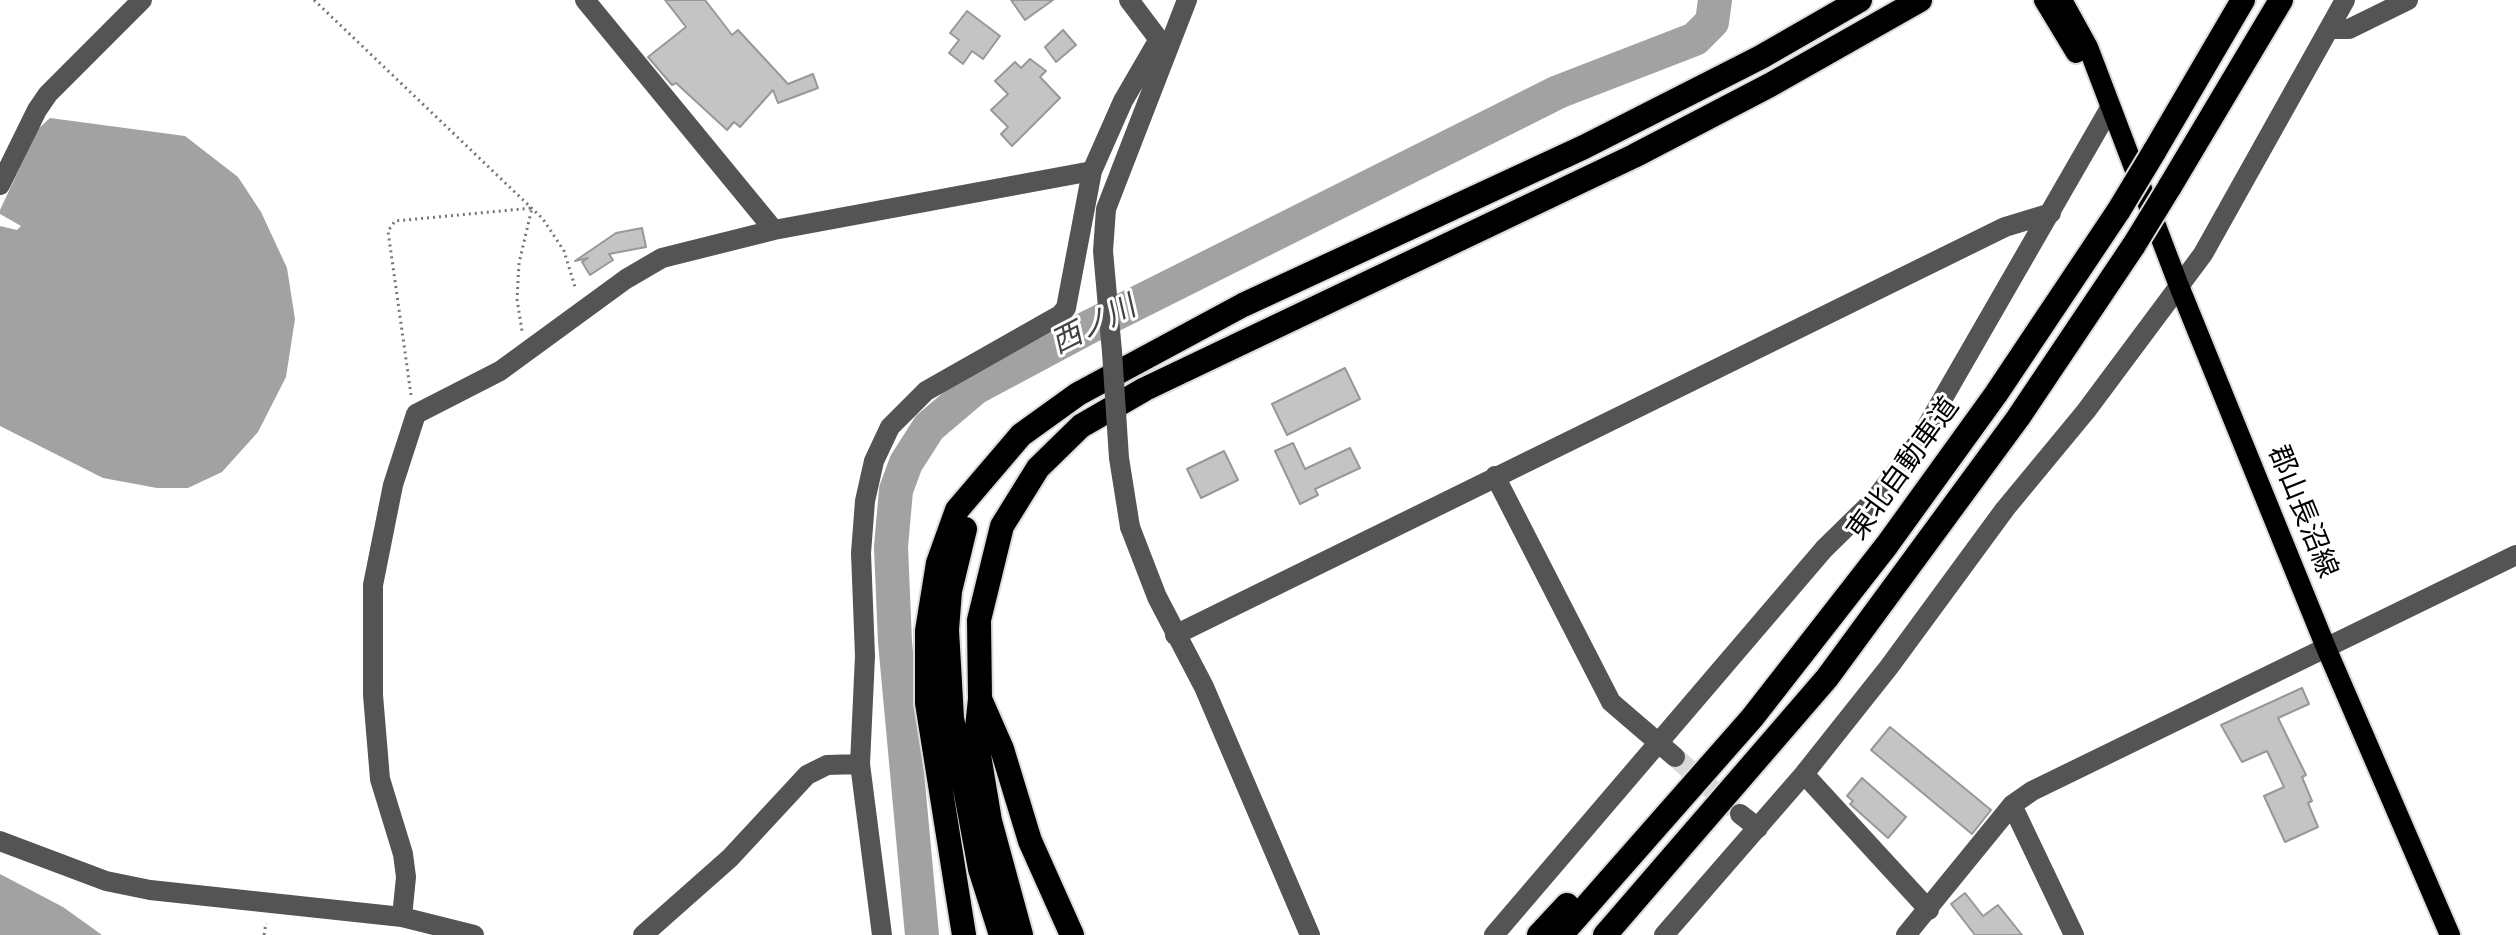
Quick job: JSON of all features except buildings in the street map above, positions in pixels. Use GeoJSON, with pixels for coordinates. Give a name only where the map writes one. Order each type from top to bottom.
{"type":"FeatureCollection","features":[{"type":"Feature","properties":{"kind":"highway"},"geometry":{"type":"LineString","coordinates":[[964,935],[929,716],[927,631],[938,563],[957,510],[1021,435],[1078,394],[1127,365],[1286,284],[1584,147],[1761,57],[1860,0]]}},
{"type":"Feature","properties":{"kind":"highway"},"geometry":{"type":"LineString","coordinates":[[1021,935],[1007,889],[976,737],[980,699],[979,620],[1002,526],[1038,468],[1081,426],[1145,389],[1634,156],[1770,85],[1920,0]]}},
{"type":"Feature","properties":{"kind":"highway","name":"東北自動車道"},"geometry":{"type":"LineString","coordinates":[[1561,935],[1752,718],[1896,532],[1996,394],[2119,210],[2243,0]]}},
{"type":"Feature","properties":{"kind":"highway"},"geometry":{"type":"LineString","coordinates":[[1606,934],[1827,678],[2018,418],[2134,245],[2281,0]]}},
{"type":"Feature","properties":{"kind":"highway"},"geometry":{"type":"LineString","coordinates":[[978,484],[950,591],[948,669],[952,718],[970,826],[1001,935]]}},
{"type":"Feature","properties":{"kind":"highway"},"geometry":{"type":"LineString","coordinates":[[980,699],[1002,749],[1030,841],[1072,935]]}},
{"type":"Feature","properties":{"kind":"highway"},"geometry":{"type":"LineString","coordinates":[[1539,935],[1752,718]]}},
{"type":"Feature","properties":{"kind":"main road","name":"郡山長沼線"},"geometry":{"type":"LineString","coordinates":[[2044,0],[2110,108]]}},
{"type":"Feature","properties":{"kind":"main road","name":"郡山長沼線"},"geometry":{"type":"LineString","coordinates":[[2062,0],[2088,47],[2179,286],[2327,650],[2450,935]]}},
{"type":"Feature","properties":{"kind":"street"},"geometry":{"type":"LineString","coordinates":[[0,185],[48,94],[142,0]]}},
{"type":"Feature","properties":{"kind":"street"},"geometry":{"type":"LineString","coordinates":[[585,0],[774,230]]}},
{"type":"Feature","properties":{"kind":"street"},"geometry":{"type":"LineString","coordinates":[[1129,0],[1162,44],[1153,93],[1106,209],[1103,251],[1119,458],[1130,527],[1175,635],[1204,687],[1310,935]]}},
{"type":"Feature","properties":{"kind":"street"},"geometry":{"type":"LineString","coordinates":[[882,935],[860,764],[865,656],[861,553],[874,461],[890,427],[926,391],[1060,315],[1066,308],[1092,171],[1123,101],[1162,44],[1187,0]]}},
{"type":"Feature","properties":{"kind":"street"},"geometry":{"type":"LineString","coordinates":[[1664,935],[1804,774],[2179,286],[2220,227],[2345,0]]}},
{"type":"Feature","properties":{"kind":"street"},"geometry":{"type":"LineString","coordinates":[[2329,29],[2349,29],[2408,0]]}},
{"type":"Feature","properties":{"kind":"street"},"geometry":{"type":"LineString","coordinates":[[1494,935],[1824,549],[1875,499],[1908,456],[2110,108]]}},
{"type":"Feature","properties":{"kind":"street"},"geometry":{"type":"LineString","coordinates":[[402,917],[406,877],[403,854],[380,779],[373,695],[373,585],[393,485],[416,414],[478,383],[527,353],[626,279],[662,258],[774,230],[1092,171]]}},
{"type":"Feature","properties":{"kind":"street"},"geometry":{"type":"LineString","coordinates":[[1175,635],[2005,227],[2051,213]]}},
{"type":"Feature","properties":{"kind":"street"},"geometry":{"type":"LineString","coordinates":[[1495,476],[1611,702],[1675,757]]}},
{"type":"Feature","properties":{"kind":"street"},"geometry":{"type":"LineString","coordinates":[[1906,935],[2012,805],[2032,791],[2327,650],[2344,638],[2516,555]]}},
{"type":"Feature","properties":{"kind":"street"},"geometry":{"type":"LineString","coordinates":[[643,935],[730,858],[807,775],[827,765],[860,764]]}},
{"type":"Feature","properties":{"kind":"street"},"geometry":{"type":"LineString","coordinates":[[1804,774],[1929,910]]}},
{"type":"Feature","properties":{"kind":"street"},"geometry":{"type":"LineString","coordinates":[[2012,805],[2074,935]]}},
{"type":"Feature","properties":{"kind":"street"},"geometry":{"type":"LineString","coordinates":[[1740,814],[1758,828]]}},
{"type":"Feature","properties":{"kind":"street"},"geometry":{"type":"LineString","coordinates":[[0,841],[106,881],[150,890],[402,917],[474,935]]}},
{"type":"Feature","properties":{"kind":"path"},"geometry":{"type":"LineString","coordinates":[[314,0],[543,219],[564,251],[584,313]]}},
{"type":"Feature","properties":{"kind":"path"},"geometry":{"type":"LineString","coordinates":[[527,353],[517,283],[524,229],[532,208]]}},
{"type":"Feature","properties":{"kind":"path"},"geometry":{"type":"LineString","coordinates":[[416,414],[397,314],[389,225],[401,219],[532,208]]}},
{"type":"Feature","properties":{"kind":"shaded area"},"geometry":{"type":"Polygon","coordinates":[[[50,118],[185,136],[238,177],[261,212],[287,268],[295,319],[286,377],[258,432],[222,472],[188,488],[157,488],[103,478],[0,426],[0,226],[17,230],[21,226],[0,214],[0,210],[38,129],[50,118]]]}},
{"type":"Feature","properties":{"kind":"shaded area"},"geometry":{"type":"Polygon","coordinates":[[[0,874],[63,907],[102,935],[0,935],[0,874]]]}},
{"type":"Feature","properties":{"kind":"waterway","name":"西ノ川"},"geometry":{"type":"LineString","coordinates":[[922,935],[895,642],[891,547],[896,490],[906,463],[929,427],[975,388],[1089,327],[1558,92],[1695,39],[1712,22],[1715,0]]}},
{"type":"Feature","properties":{"kind":"tunnel"},"geometry":{"type":"LineString","coordinates":[[1675,757],[1734,809]]}}]}
